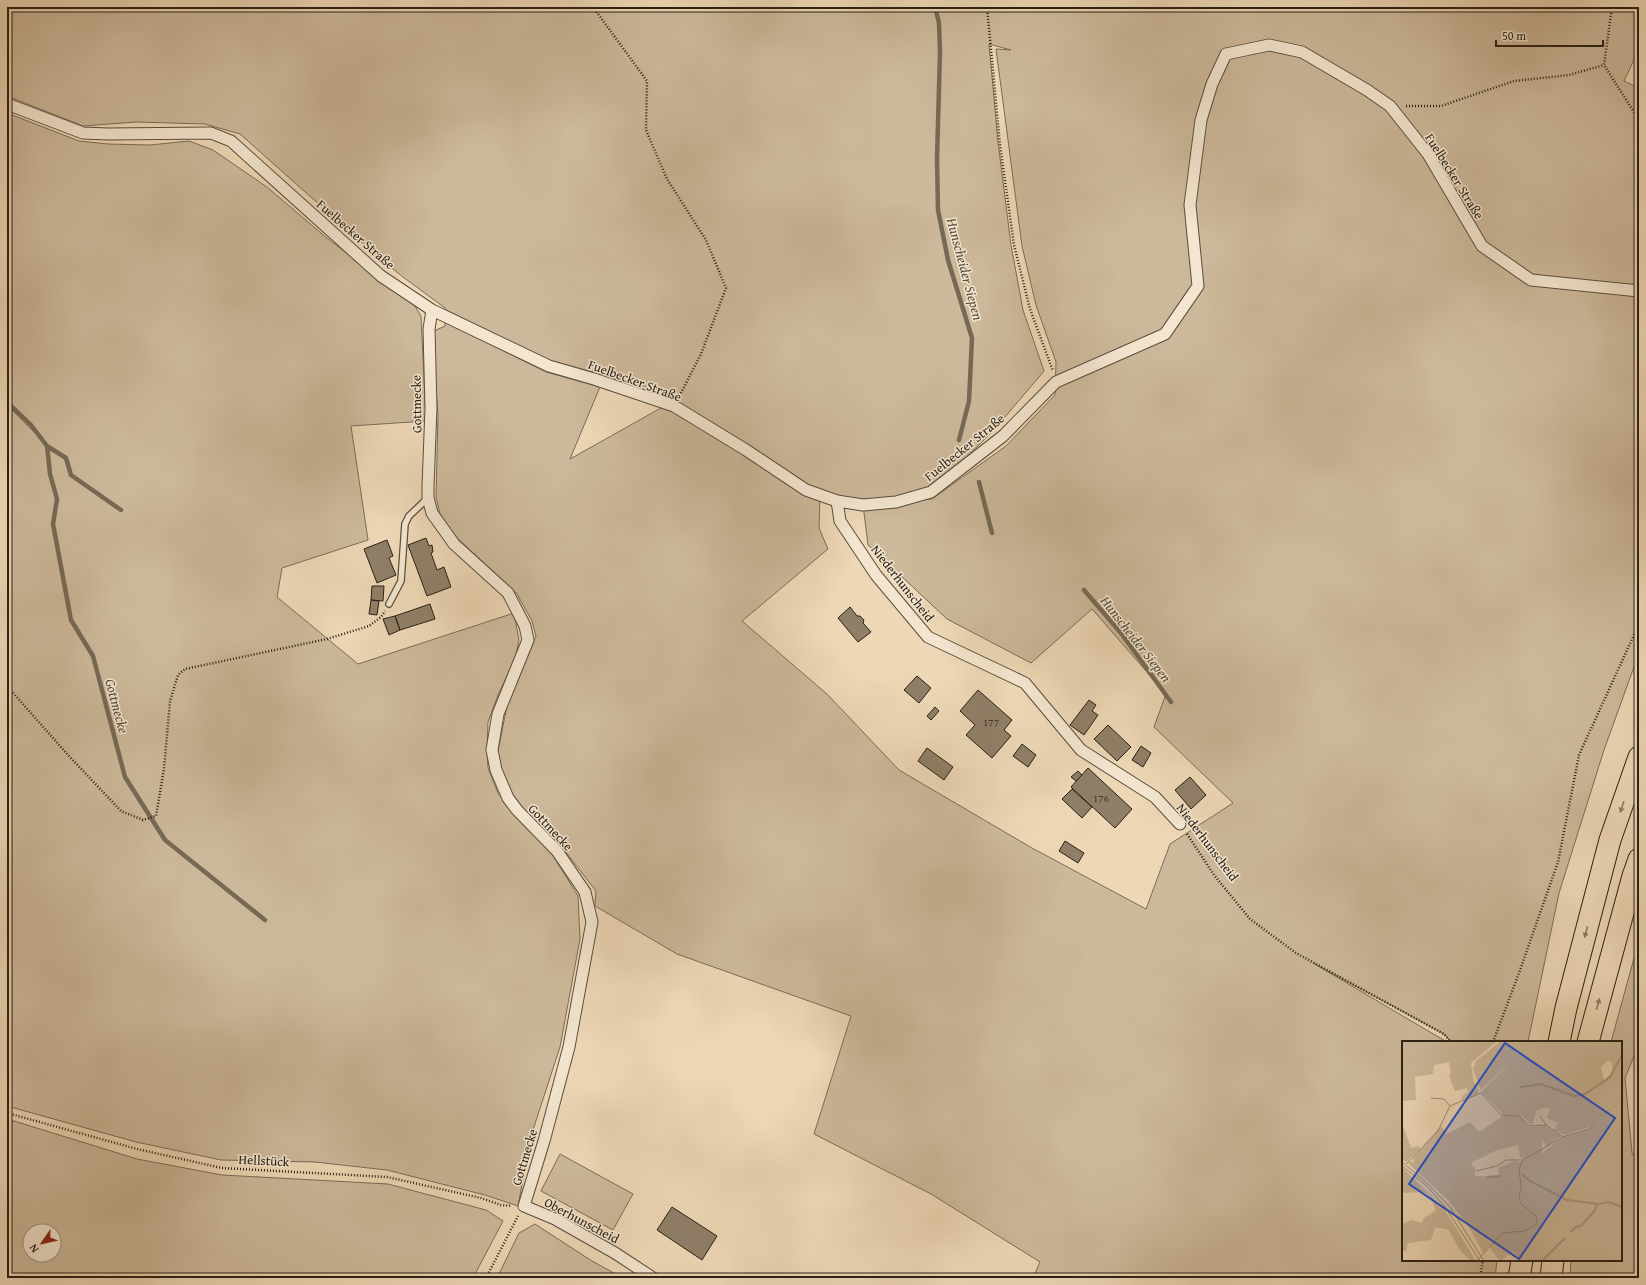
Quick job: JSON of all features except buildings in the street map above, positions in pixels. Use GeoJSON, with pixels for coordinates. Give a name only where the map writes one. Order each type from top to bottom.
{"type":"FeatureCollection","features":[{"type":"Feature","properties":{"kind":"highway"},"geometry":{"type":"LineString","coordinates":[[1559,1041],[1566,1008],[1610,840],[1639,757]]}},
{"type":"Feature","properties":{"kind":"highway"},"geometry":{"type":"LineString","coordinates":[[1588,1041],[1633,876],[1639,859]]}},
{"type":"Feature","properties":{"kind":"highway"},"geometry":{"type":"LineString","coordinates":[[1519,1278],[1522,1261]]}},
{"type":"Feature","properties":{"kind":"highway"},"geometry":{"type":"LineString","coordinates":[[1551,1278],[1553,1261]]}},
{"type":"Feature","properties":{"kind":"street","name":"Fuelbecker Straße"},"geometry":{"type":"LineString","coordinates":[[7,104],[83,133],[211,133],[231,141],[381,276],[432,310],[549,366],[594,379],[674,406],[746,450],[806,490],[837,501],[864,504],[896,502],[931,492],[1003,436],[1056,382],[1165,334],[1198,286],[1190,205],[1200,120],[1212,84],[1226,54],[1269,45],[1302,52],[1367,90],[1390,106],[1428,154],[1482,246],[1531,280],[1639,291]]}},
{"type":"Feature","properties":{"kind":"street","name":"Gottmecke"},"geometry":{"type":"LineString","coordinates":[[432,310],[429,329],[431,408],[428,498],[432,513],[454,544],[508,593],[525,626],[528,640],[498,714],[492,750],[496,770],[508,798],[516,810],[557,851],[585,892],[592,922],[569,1047],[544,1141],[524,1206]]}},
{"type":"Feature","properties":{"kind":"street","name":"Niederhunscheid"},"geometry":{"type":"LineString","coordinates":[[837,501],[840,520],[876,575],[928,637],[1025,683],[1081,750],[1155,796],[1180,824]]}},
{"type":"Feature","properties":{"kind":"street","name":"Oberhunscheid"},"geometry":{"type":"LineString","coordinates":[[524,1206],[555,1219],[615,1253],[653,1278]]}},
{"type":"Feature","properties":{"kind":"lane"},"geometry":{"type":"LineString","coordinates":[[389,604],[401,581],[405,524],[409,516],[428,498]]}},
{"type":"Feature","properties":{"kind":"path"},"geometry":{"type":"LineString","coordinates":[[593,7],[647,80],[646,130],[667,179],[706,240],[726,288],[701,354],[674,406]]}},
{"type":"Feature","properties":{"kind":"path"},"geometry":{"type":"LineString","coordinates":[[987,7],[1000,145],[1014,245],[1030,309],[1056,382]]}},
{"type":"Feature","properties":{"kind":"path"},"geometry":{"type":"LineString","coordinates":[[1612,7],[1604,65],[1639,120]]}},
{"type":"Feature","properties":{"kind":"path"},"geometry":{"type":"LineString","coordinates":[[1390,106],[1441,106],[1514,81],[1568,74],[1604,65]]}},
{"type":"Feature","properties":{"kind":"path"},"geometry":{"type":"LineString","coordinates":[[7,686],[68,755],[121,811],[143,820],[156,816],[164,769],[170,701],[178,676],[185,669],[327,639],[369,626],[381,617],[389,604]]}},
{"type":"Feature","properties":{"kind":"path"},"geometry":{"type":"LineString","coordinates":[[1492,1041],[1519,973],[1558,862],[1578,755],[1639,624]]}},
{"type":"Feature","properties":{"kind":"path","name":"Niederhunscheid"},"geometry":{"type":"LineString","coordinates":[[1180,824],[1214,875],[1250,919],[1296,953],[1444,1034],[1450,1041]]}},
{"type":"Feature","properties":{"kind":"path","name":"Hellstück"},"geometry":{"type":"LineString","coordinates":[[7,1113],[137,1149],[222,1168],[387,1177],[481,1198],[501,1205],[524,1206]]}},
{"type":"Feature","properties":{"kind":"path","name":"Oberhunscheid"},"geometry":{"type":"LineString","coordinates":[[486,1278],[524,1206]]}},
{"type":"Feature","properties":{"kind":"path"},"geometry":{"type":"LineString","coordinates":[[1480,1278],[1483,1261]]}},
{"type":"Feature","properties":{"kind":"shaded area"},"geometry":{"type":"Polygon","coordinates":[[[7,7],[1639,7],[1639,49],[1624,81],[1639,88],[1639,653],[1604,750],[1559,893],[1528,1041],[1450,1041],[1444,1034],[1313,963],[1445,1041],[1402,1041],[1402,1261],[1497,1261],[1495,1278],[1033,1278],[1040,1262],[931,1194],[814,1134],[851,1016],[677,954],[595,906],[596,891],[561,846],[522,807],[513,795],[501,768],[498,751],[507,706],[536,636],[532,621],[517,594],[453,534],[440,514],[436,497],[438,415],[433,349],[434,331],[445,326],[445,322],[546,372],[600,387],[570,459],[677,399],[681,399],[669,393],[549,360],[446,310],[377,256],[240,134],[205,124],[136,122],[83,126],[7,96],[7,7]],[[989,44],[998,142],[1011,245],[1023,310],[1044,371],[994,430],[931,492],[870,504],[932,499],[1006,446],[1055,395],[1056,362],[1036,305],[1022,246],[996,49],[1011,50],[989,44]],[[820,496],[819,528],[828,549],[742,621],[827,694],[899,770],[1032,848],[1146,909],[1170,844],[1233,803],[1154,727],[1166,694],[1092,609],[1031,663],[947,619],[868,545],[863,505],[820,496]]]}},
{"type":"Feature","properties":{"kind":"shaded area"},"geometry":{"type":"Polygon","coordinates":[[[7,113],[79,141],[108,144],[150,145],[189,141],[213,150],[267,187],[328,239],[413,303],[421,316],[426,421],[351,426],[368,540],[282,568],[277,597],[358,664],[514,613],[519,640],[515,659],[498,695],[488,722],[488,768],[498,793],[510,810],[552,854],[578,896],[580,939],[560,1047],[531,1136],[518,1206],[485,1195],[387,1170],[315,1162],[221,1160],[136,1142],[7,1106],[7,405],[35,433],[38,431],[7,400],[7,113]]]}},
{"type":"Feature","properties":{"kind":"shaded area"},"geometry":{"type":"Polygon","coordinates":[[[1639,940],[1639,1044],[1625,1078],[1632,1153],[1639,1163],[1639,1278],[1570,1278],[1571,1261],[1622,1261],[1622,1041],[1611,1041],[1639,940]]]}},
{"type":"Feature","properties":{"kind":"shaded area"},"geometry":{"type":"Polygon","coordinates":[[[7,1120],[137,1159],[222,1175],[388,1184],[486,1210],[503,1221],[473,1278],[7,1278],[7,1120]]]}},
{"type":"Feature","properties":{"kind":"shaded area"},"geometry":{"type":"Polygon","coordinates":[[[560,1154],[633,1194],[613,1230],[541,1191],[560,1154]]]}},
{"type":"Feature","properties":{"kind":"shaded area"},"geometry":{"type":"Polygon","coordinates":[[[535,1224],[592,1261],[623,1278],[497,1278],[519,1233],[535,1224]]]}},
{"type":"Feature","properties":{"kind":"waterway","name":"Hunscheider Siepen"},"geometry":{"type":"LineString","coordinates":[[935,7],[939,23],[940,52],[937,159],[938,210],[948,260],[972,338],[969,401],[959,440]]}},
{"type":"Feature","properties":{"kind":"waterway","name":"Gottmecke"},"geometry":{"type":"LineString","coordinates":[[7,402],[31,425],[47,446],[50,474],[57,499],[53,524],[71,620],[93,656],[125,777],[165,840],[265,920]]}},
{"type":"Feature","properties":{"kind":"waterway","name":"Gottmecke"},"geometry":{"type":"LineString","coordinates":[[47,446],[66,458],[71,475],[121,510]]}},
{"type":"Feature","properties":{"kind":"waterway","name":"Hunscheider Siepen"},"geometry":{"type":"LineString","coordinates":[[979,482],[992,533]]}},
{"type":"Feature","properties":{"kind":"waterway","name":"Hunscheider Siepen"},"geometry":{"type":"LineString","coordinates":[[1084,590],[1121,633],[1171,702]]}}]}
